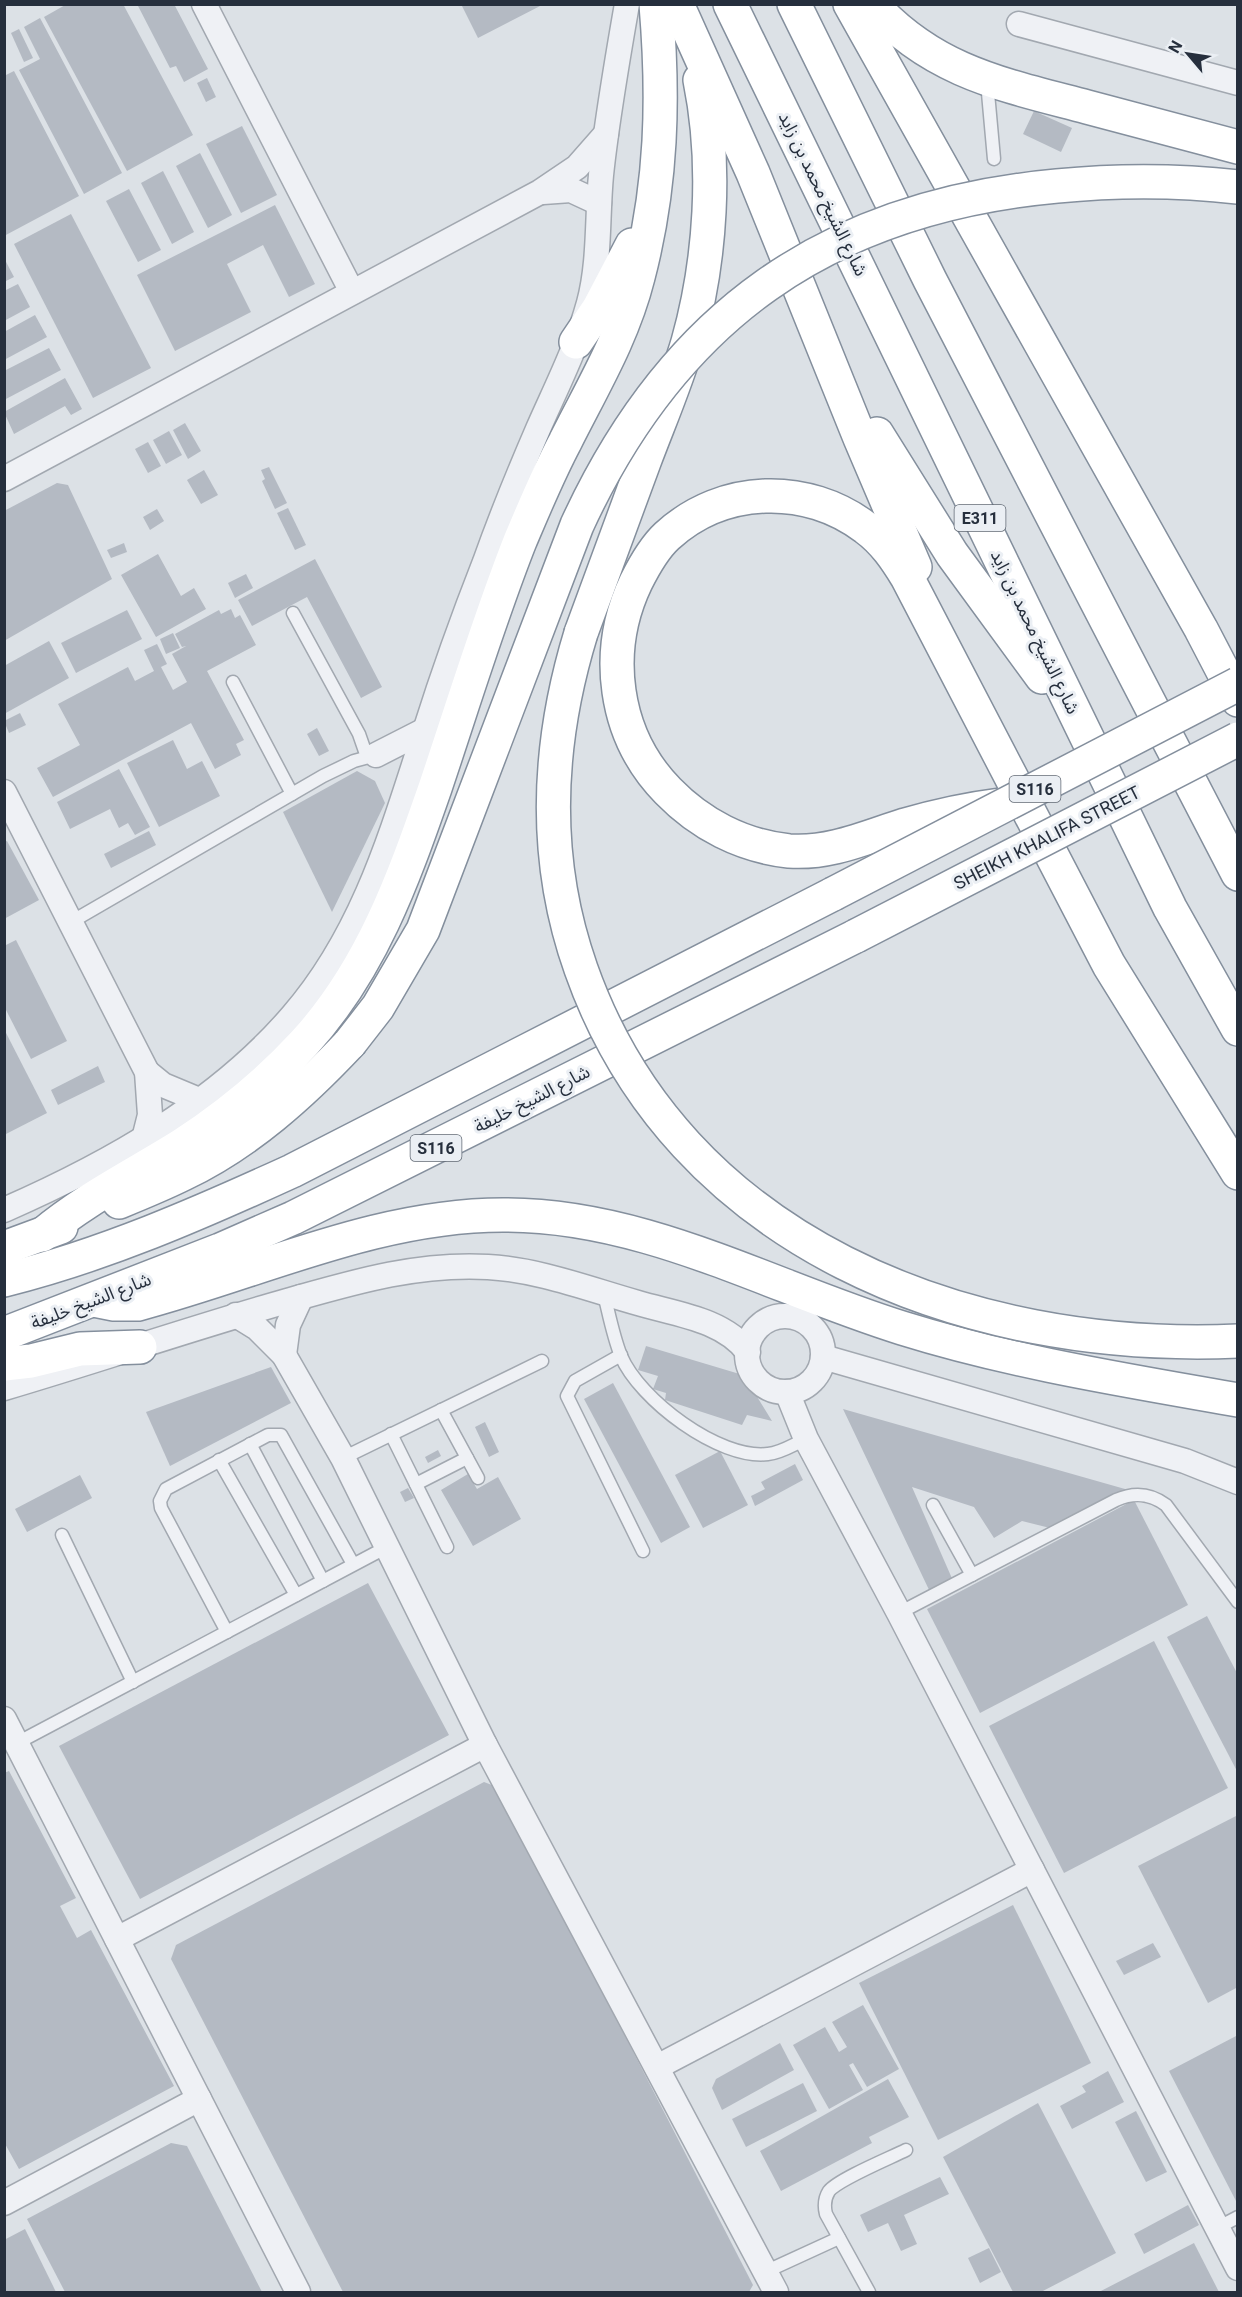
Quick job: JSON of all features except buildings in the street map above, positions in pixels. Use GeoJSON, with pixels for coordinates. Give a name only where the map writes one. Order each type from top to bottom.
{"type":"FeatureCollection","features":[{"type":"Feature","properties":{"kind":"highway"},"geometry":{"type":"LineString","coordinates":[[42,1235],[78,1206],[185,1143],[227,1112],[304,1043],[358,972],[384,923],[406,873],[520,542],[560,453],[609,358],[626,319],[638,279],[654,197],[662,114],[656,4]]}},
{"type":"Feature","properties":{"kind":"highway"},"geometry":{"type":"LineString","coordinates":[[677,4],[753,173],[817,325],[860,438],[981,717]]}},
{"type":"Feature","properties":{"kind":"highway","name":"شارع الشيخ محمد بن زايد"},"geometry":{"type":"LineString","coordinates":[[730,4],[1170,908],[1238,1029]]}},
{"type":"Feature","properties":{"kind":"highway"},"geometry":{"type":"LineString","coordinates":[[794,4],[930,280],[1238,874]]}},
{"type":"Feature","properties":{"kind":"highway"},"geometry":{"type":"LineString","coordinates":[[850,4],[1201,629],[1238,700]]}},
{"type":"Feature","properties":{"kind":"highway"},"geometry":{"type":"LineString","coordinates":[[872,4],[893,25],[927,51],[987,81],[1238,147]]}},
{"type":"Feature","properties":{"kind":"highway"},"geometry":{"type":"LineString","coordinates":[[691,37],[702,87],[708,148],[707,229],[699,290],[688,340],[673,389],[580,633],[560,711],[554,762],[553,832],[565,912],[588,989],[624,1061],[645,1095],[697,1157],[726,1185],[790,1233],[863,1272],[941,1303],[1022,1326],[1106,1339],[1179,1343],[1238,1341]]}},
{"type":"Feature","properties":{"kind":"highway"},"geometry":{"type":"LineString","coordinates":[[4,1248],[42,1235],[185,1174],[231,1147],[274,1116],[306,1088],[350,1042],[378,1007],[423,930],[577,525],[592,492],[628,429],[649,399],[703,338],[751,295],[812,255],[880,224],[925,210],[997,193],[1098,182],[1171,182],[1238,187]]}},
{"type":"Feature","properties":{"kind":"highway"},"geometry":{"type":"LineString","coordinates":[[576,342],[620,272],[654,197]]}},
{"type":"Feature","properties":{"kind":"highway"},"geometry":{"type":"LineString","coordinates":[[817,325],[887,451],[952,554],[1003,627],[1082,729]]}},
{"type":"Feature","properties":{"kind":"highway"},"geometry":{"type":"LineString","coordinates":[[1008,804],[937,816],[828,850],[790,851],[752,844],[717,830],[685,809],[658,781],[637,750],[623,715],[616,677],[617,639],[627,602],[643,568],[666,537],[691,518],[719,504],[750,496],[812,500],[842,512],[868,529],[890,551],[907,577],[1109,965],[1238,1173]]}},
{"type":"Feature","properties":{"kind":"highway","name":"S116"},"geometry":{"type":"LineString","coordinates":[[4,1280],[99,1252],[228,1200],[292,1171],[1238,684]]}},
{"type":"Feature","properties":{"kind":"highway","name":"SHEIKH KHALIFA STREET"},"geometry":{"type":"LineString","coordinates":[[856,936],[1238,739]]}},
{"type":"Feature","properties":{"kind":"highway","name":"شارع الشيخ خليفة"},"geometry":{"type":"LineString","coordinates":[[4,1335],[293,1218],[856,936]]}},
{"type":"Feature","properties":{"kind":"highway"},"geometry":{"type":"LineString","coordinates":[[94,1300],[114,1304],[138,1304],[378,1230],[444,1217],[501,1215],[560,1217],[617,1227],[678,1246],[902,1328],[989,1352],[1238,1400]]}},
{"type":"Feature","properties":{"kind":"highway"},"geometry":{"type":"LineString","coordinates":[[4,1364],[31,1361],[80,1349],[140,1347]]}},
{"type":"Feature","properties":{"kind":"street"},"geometry":{"type":"LineString","coordinates":[[204,4],[352,292]]}},
{"type":"Feature","properties":{"kind":"street"},"geometry":{"type":"LineString","coordinates":[[4,1210],[53,1189],[146,1135],[200,1100],[234,1073],[292,1017],[334,958],[369,892],[502,516],[576,342],[590,301],[606,134],[627,4]]}},
{"type":"Feature","properties":{"kind":"street"},"geometry":{"type":"LineString","coordinates":[[1019,24],[1238,84]]}},
{"type":"Feature","properties":{"kind":"street"},"geometry":{"type":"LineString","coordinates":[[4,479],[540,192],[576,166],[606,134]]}},
{"type":"Feature","properties":{"kind":"street"},"geometry":{"type":"LineString","coordinates":[[540,192],[571,190],[599,203]]}},
{"type":"Feature","properties":{"kind":"street"},"geometry":{"type":"LineString","coordinates":[[371,756],[425,730]]}},
{"type":"Feature","properties":{"kind":"street"},"geometry":{"type":"LineString","coordinates":[[371,756],[410,780]]}},
{"type":"Feature","properties":{"kind":"street"},"geometry":{"type":"LineString","coordinates":[[4,792],[11,822],[71,922],[147,1072],[150,1115],[146,1135]]}},
{"type":"Feature","properties":{"kind":"street"},"geometry":{"type":"LineString","coordinates":[[147,1072],[163,1085],[200,1100]]}},
{"type":"Feature","properties":{"kind":"street"},"geometry":{"type":"LineString","coordinates":[[4,1388],[236,1315],[370,1277],[409,1269],[449,1266],[489,1267],[528,1272],[566,1281],[717,1326],[740,1342],[748,1352]]}},
{"type":"Feature","properties":{"kind":"street"},"geometry":{"type":"LineString","coordinates":[[284,1355],[288,1325],[301,1297]]}},
{"type":"Feature","properties":{"kind":"street"},"geometry":{"type":"LineString","coordinates":[[236,1315],[257,1328],[284,1355],[343,1458],[485,1745],[771,2282]]}},
{"type":"Feature","properties":{"kind":"street"},"geometry":{"type":"LineString","coordinates":[[788,1316],[811,1326],[821,1340],[823,1357],[817,1374],[811,1381],[796,1390],[787,1392],[771,1389],[758,1380],[750,1367],[748,1352],[758,1328],[772,1319],[788,1316]]}},
{"type":"Feature","properties":{"kind":"street"},"geometry":{"type":"LineString","coordinates":[[823,1357],[1185,1461],[1238,1482]]}},
{"type":"Feature","properties":{"kind":"street"},"geometry":{"type":"LineString","coordinates":[[787,1392],[806,1439],[1032,1870],[1227,2223],[1238,2268]]}},
{"type":"Feature","properties":{"kind":"street"},"geometry":{"type":"LineString","coordinates":[[4,1719],[298,2292]]}},
{"type":"Feature","properties":{"kind":"street"},"geometry":{"type":"LineString","coordinates":[[117,1940],[485,1745]]}},
{"type":"Feature","properties":{"kind":"street"},"geometry":{"type":"LineString","coordinates":[[657,2067],[1032,1870]]}},
{"type":"Feature","properties":{"kind":"street"},"geometry":{"type":"LineString","coordinates":[[4,2203],[199,2098]]}},
{"type":"Feature","properties":{"kind":"lane"},"geometry":{"type":"LineString","coordinates":[[987,81],[994,159]]}},
{"type":"Feature","properties":{"kind":"lane"},"geometry":{"type":"LineString","coordinates":[[71,922],[338,768],[371,756],[292,613]]}},
{"type":"Feature","properties":{"kind":"lane"},"geometry":{"type":"LineString","coordinates":[[233,682],[292,794]]}},
{"type":"Feature","properties":{"kind":"lane"},"geometry":{"type":"LineString","coordinates":[[604,1294],[621,1355],[650,1396],[686,1425],[741,1451],[768,1454],[806,1439]]}},
{"type":"Feature","properties":{"kind":"lane"},"geometry":{"type":"LineString","coordinates":[[621,1355],[575,1381],[568,1390],[568,1402],[643,1551]]}},
{"type":"Feature","properties":{"kind":"lane"},"geometry":{"type":"LineString","coordinates":[[343,1458],[542,1361]]}},
{"type":"Feature","properties":{"kind":"lane"},"geometry":{"type":"LineString","coordinates":[[441,1410],[478,1478]]}},
{"type":"Feature","properties":{"kind":"lane"},"geometry":{"type":"LineString","coordinates":[[227,1632],[161,1508],[160,1501],[166,1489],[219,1460],[272,1433],[284,1438],[353,1564]]}},
{"type":"Feature","properties":{"kind":"lane"},"geometry":{"type":"LineString","coordinates":[[391,1434],[447,1547]]}},
{"type":"Feature","properties":{"kind":"lane"},"geometry":{"type":"LineString","coordinates":[[249,1444],[323,1581]]}},
{"type":"Feature","properties":{"kind":"lane"},"geometry":{"type":"LineString","coordinates":[[416,1484],[467,1458]]}},
{"type":"Feature","properties":{"kind":"lane"},"geometry":{"type":"LineString","coordinates":[[219,1460],[296,1595]]}},
{"type":"Feature","properties":{"kind":"lane"},"geometry":{"type":"LineString","coordinates":[[1185,1461],[1209,1462],[1238,1471]]}},
{"type":"Feature","properties":{"kind":"lane"},"geometry":{"type":"LineString","coordinates":[[899,1613],[1116,1500],[1142,1494],[1159,1500],[1172,1511],[1238,1602]]}},
{"type":"Feature","properties":{"kind":"lane"},"geometry":{"type":"LineString","coordinates":[[933,1505],[972,1575]]}},
{"type":"Feature","properties":{"kind":"lane"},"geometry":{"type":"LineString","coordinates":[[62,1535],[133,1682]]}},
{"type":"Feature","properties":{"kind":"lane"},"geometry":{"type":"LineString","coordinates":[[17,1743],[387,1547]]}},
{"type":"Feature","properties":{"kind":"lane"},"geometry":{"type":"LineString","coordinates":[[1225,1583],[1238,1576]]}},
{"type":"Feature","properties":{"kind":"lane"},"geometry":{"type":"LineString","coordinates":[[869,2292],[839,2238],[824,2205],[831,2188],[906,2150]]}},
{"type":"Feature","properties":{"kind":"lane"},"geometry":{"type":"LineString","coordinates":[[771,2282],[839,2238]]}}]}
